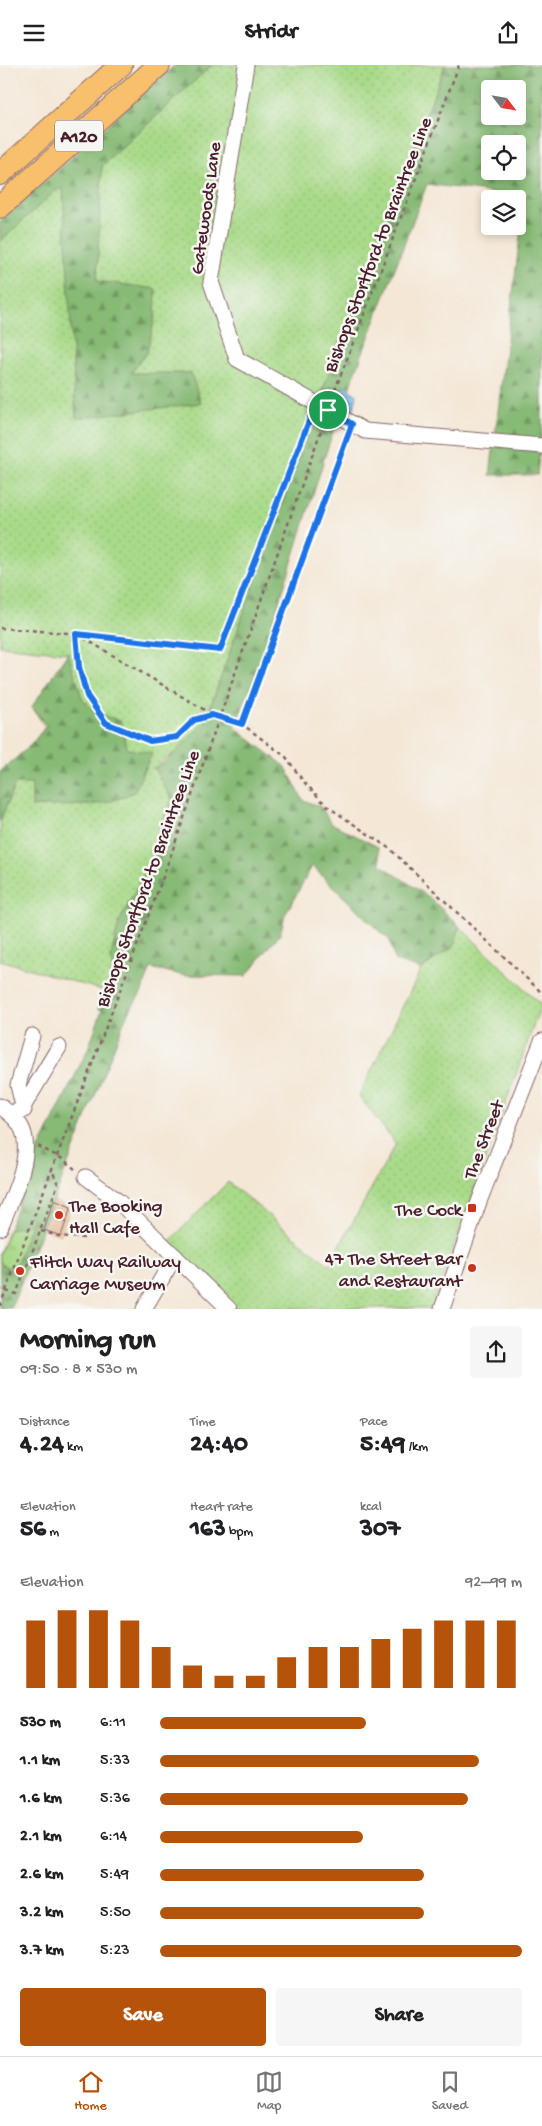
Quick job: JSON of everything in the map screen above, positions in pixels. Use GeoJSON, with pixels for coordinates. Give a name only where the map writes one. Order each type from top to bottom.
{"type":"FeatureCollection","features":[{"type":"Feature","properties":{"kind":"highway","name":"A120"},"geometry":{"type":"LineString","coordinates":[[0,174],[122,65]]}},
{"type":"Feature","properties":{"kind":"highway","name":"A120"},"geometry":{"type":"LineString","coordinates":[[0,207],[159,65]]}},
{"type":"Feature","properties":{"kind":"street"},"geometry":{"type":"LineString","coordinates":[[48,131],[113,65]]}},
{"type":"Feature","properties":{"kind":"street","name":"Gatewoods Lane"},"geometry":{"type":"LineString","coordinates":[[246,65],[211,282],[237,359],[365,431],[542,446]]}},
{"type":"Feature","properties":{"kind":"street"},"geometry":{"type":"LineString","coordinates":[[24,1105],[18,1085],[32,1036]]}},
{"type":"Feature","properties":{"kind":"street","name":"The Street"},"geometry":{"type":"LineString","coordinates":[[442,1309],[480,1199],[542,1041]]}},
{"type":"Feature","properties":{"kind":"street"},"geometry":{"type":"LineString","coordinates":[[4,1109],[24,1110],[24,1105],[59,1047]]}},
{"type":"Feature","properties":{"kind":"street"},"geometry":{"type":"LineString","coordinates":[[0,1228],[22,1170],[26,1139],[22,1128],[4,1109]]}},
{"type":"Feature","properties":{"kind":"street"},"geometry":{"type":"LineString","coordinates":[[86,1177],[118,1201],[230,1309]]}},
{"type":"Feature","properties":{"kind":"street"},"geometry":{"type":"LineString","coordinates":[[144,1309],[175,1256]]}},
{"type":"Feature","properties":{"kind":"path","name":"Bishops Stortford to Braintree Line"},"geometry":{"type":"LineString","coordinates":[[0,1306],[163,877],[322,407],[459,65]]}},
{"type":"Feature","properties":{"kind":"path"},"geometry":{"type":"LineString","coordinates":[[0,628],[76,634],[220,650],[322,407]]}},
{"type":"Feature","properties":{"kind":"path"},"geometry":{"type":"LineString","coordinates":[[242,724],[352,424]]}},
{"type":"Feature","properties":{"kind":"path"},"geometry":{"type":"LineString","coordinates":[[76,634],[79,667],[87,696],[106,723],[150,741],[177,737],[194,720],[212,715]]}},
{"type":"Feature","properties":{"kind":"path"},"geometry":{"type":"LineString","coordinates":[[76,634],[212,715],[242,724],[286,757],[303,781],[327,806],[390,849],[542,993]]}},
{"type":"Feature","properties":{"kind":"path"},"geometry":{"type":"LineString","coordinates":[[26,1139],[86,1177]]}},
{"type":"Feature","properties":{"kind":"path"},"geometry":{"type":"LineString","coordinates":[[6,1291],[16,1294],[41,1231],[58,1184],[52,1170]]}},
{"type":"Feature","properties":{"kind":"path"},"geometry":{"type":"LineString","coordinates":[[41,1231],[58,1236],[84,1238]]}},
{"type":"Feature","properties":{"kind":"green space"},"geometry":{"type":"Polygon","coordinates":[[[175,65],[212,65],[102,166],[97,281],[156,289],[155,317],[147,352],[131,373],[191,373],[201,403],[76,418],[63,188],[55,191],[0,242],[0,222],[175,65]]]}},
{"type":"Feature","properties":{"kind":"green space"},"geometry":{"type":"Polygon","coordinates":[[[212,65],[445,65],[329,373],[205,722],[179,749],[154,768],[172,800],[159,830],[161,847],[143,876],[111,957],[113,971],[105,991],[0,960],[0,772],[31,745],[45,727],[32,707],[68,653],[0,646],[0,241],[55,191],[102,166],[212,65]]]}},
{"type":"Feature","properties":{"kind":"green space"},"geometry":{"type":"Polygon","coordinates":[[[445,65],[542,65],[542,427],[537,475],[490,475],[520,235],[526,235],[526,190],[481,191],[427,184],[332,434],[264,651],[235,728],[285,766],[303,800],[321,807],[331,823],[378,847],[381,865],[429,897],[460,927],[454,946],[421,969],[395,961],[389,939],[312,866],[285,915],[280,934],[246,976],[182,975],[151,968],[142,991],[126,1017],[11,1308],[0,1308],[0,1253],[36,1155],[88,1049],[102,1010],[98,1008],[113,971],[111,957],[119,922],[143,876],[160,849],[159,830],[172,800],[154,768],[164,763],[205,722],[329,373],[445,65]]]}},
{"type":"Feature","properties":{"kind":"green space"},"geometry":{"type":"Polygon","coordinates":[[[68,653],[82,698],[95,713],[121,721],[127,749],[152,753],[134,792],[112,801],[32,807],[32,784],[15,784],[0,822],[0,772],[31,745],[47,725],[32,707],[68,653]]]}},
{"type":"Feature","properties":{"kind":"green space"},"geometry":{"type":"Polygon","coordinates":[[[460,927],[541,1005],[432,1308],[234,1308],[167,1244],[228,1182],[329,1265],[396,1144],[359,1096],[421,969],[454,946],[460,927]]]}},
{"type":"Feature","properties":{"kind":"green space"},"geometry":{"type":"Polygon","coordinates":[[[31,1224],[14,1270],[0,1264],[0,1253],[9,1230],[31,1224]]]}},
{"type":"Feature","properties":{"kind":"water"},"geometry":{"type":"Polygon","coordinates":[[[343,387],[357,395],[354,409],[349,415],[335,410],[343,387]]]}},
{"type":"Feature","properties":{"kind":"building","name":"The Booking Hall Cafe"},"geometry":{"type":"Polygon","coordinates":[[[54,1200],[71,1207],[61,1236],[44,1230],[54,1200]]]}},
{"type":"Feature","properties":{"kind":"place","name":"The Cock"},"geometry":{"type":"Point","coordinates":[472,1208]}},
{"type":"Feature","properties":{"kind":"place","name":"The Booking Hall Cafe"},"geometry":{"type":"Point","coordinates":[59,1215]}},
{"type":"Feature","properties":{"kind":"place","name":"47 The Street Bar and Restaurant"},"geometry":{"type":"Point","coordinates":[472,1268]}},
{"type":"Feature","properties":{"kind":"place","name":"Flitch Way Railway Carriage Museum"},"geometry":{"type":"Point","coordinates":[20,1271]}},
{"type":"Feature","properties":{"kind":"route"},"geometry":{"type":"LineString","coordinates":[[316,403],[328,410],[352,424],[242,724],[218,715],[212,715],[194,720],[177,737],[150,741],[106,723],[87,696],[79,667],[76,634],[220,650],[316,403]]}}]}
